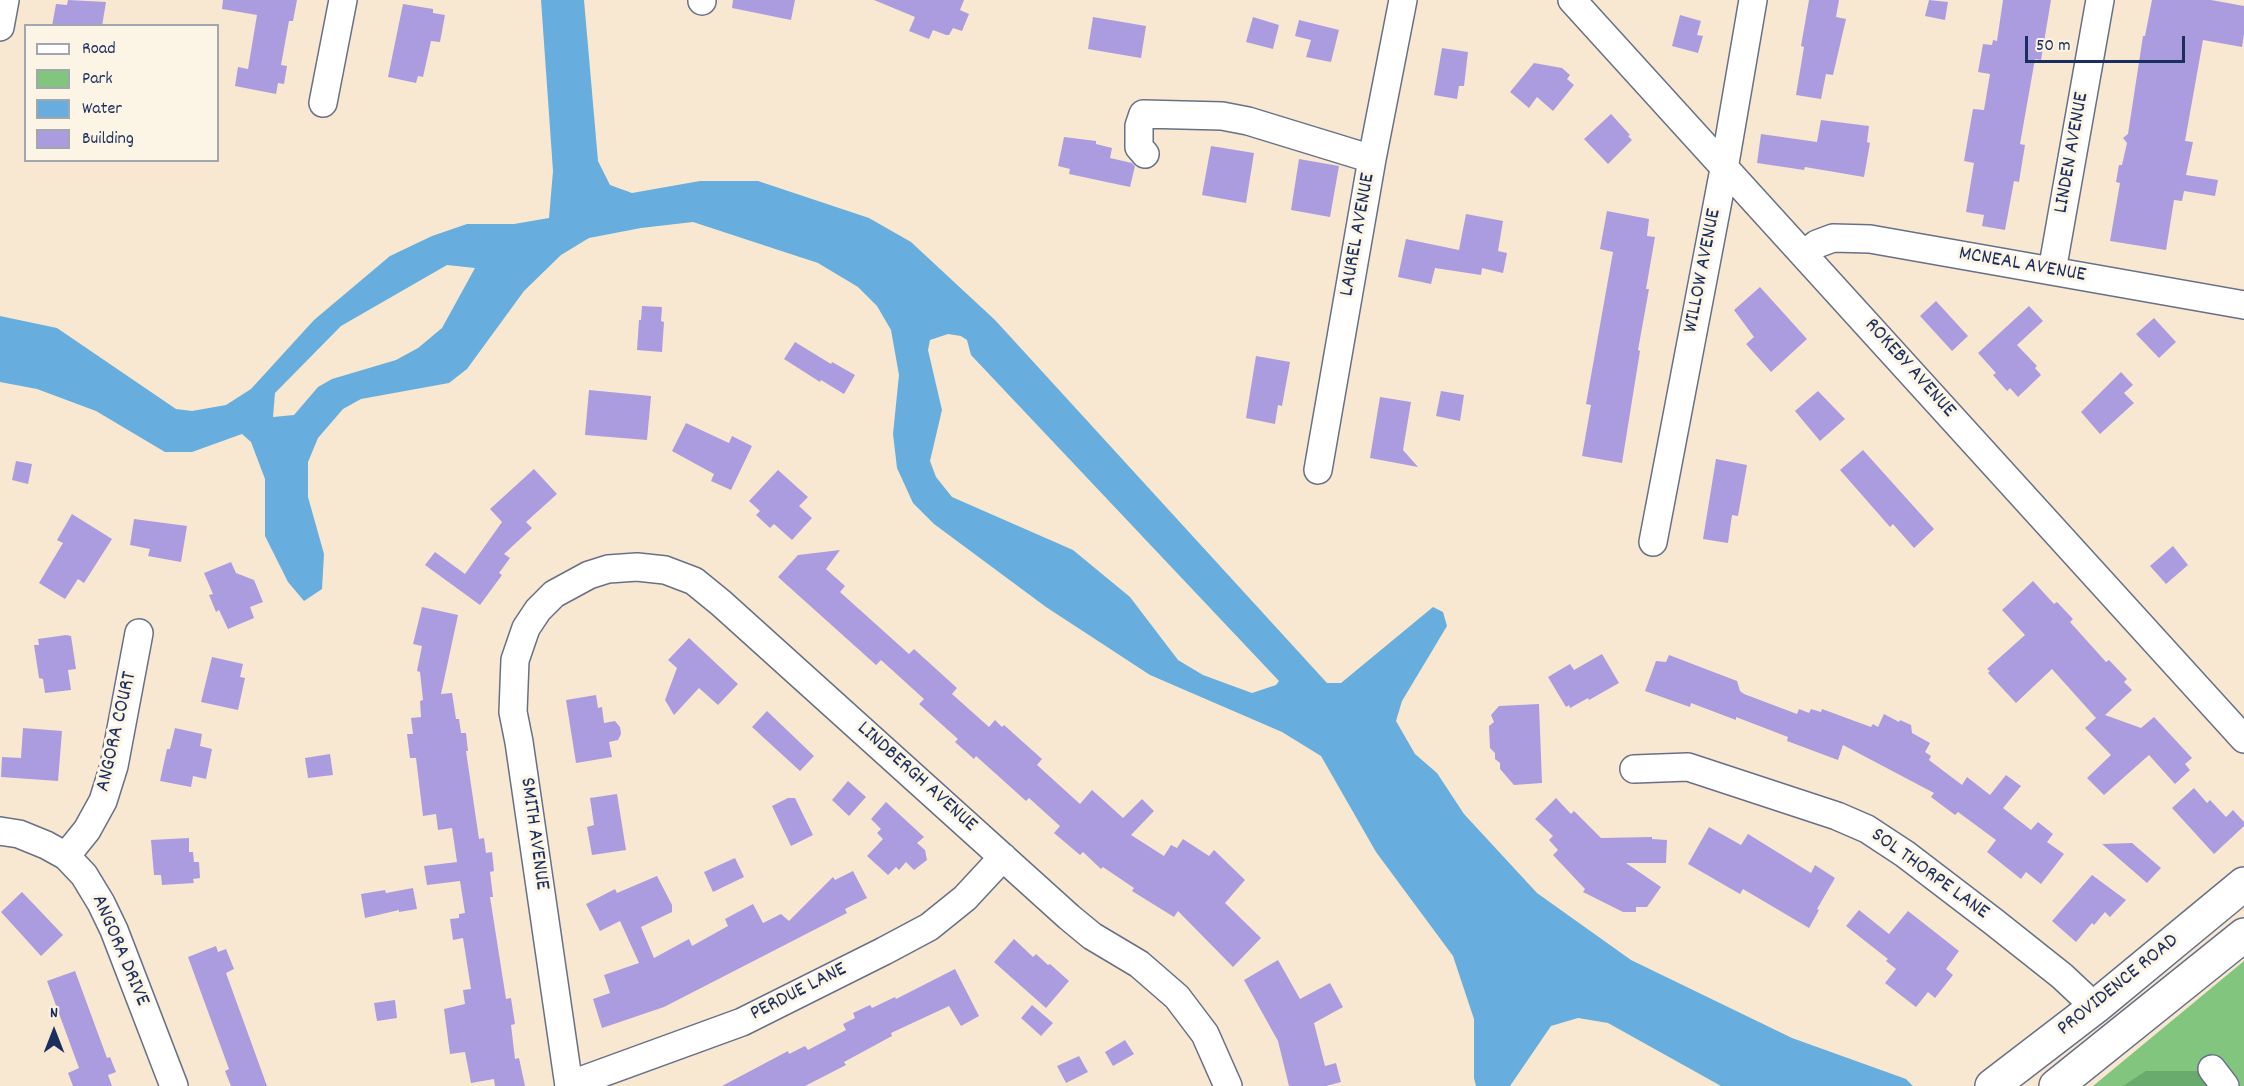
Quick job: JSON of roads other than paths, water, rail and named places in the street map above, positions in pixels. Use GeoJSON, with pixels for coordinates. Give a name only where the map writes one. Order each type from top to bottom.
{"type":"FeatureCollection","features":[{"type":"Feature","properties":{"kind":"main road","name":"PROVIDENCE ROAD"},"geometry":{"type":"LineString","coordinates":[[1992,1086],[2095,1007],[2244,884]]}},
{"type":"Feature","properties":{"kind":"main road","name":"PROVIDENCE ROAD"},"geometry":{"type":"LineString","coordinates":[[2056,1086],[2244,935]]}},
{"type":"Feature","properties":{"kind":"street"},"geometry":{"type":"LineString","coordinates":[[0,27],[5,0]]}},
{"type":"Feature","properties":{"kind":"street"},"geometry":{"type":"LineString","coordinates":[[323,103],[343,0]]}},
{"type":"Feature","properties":{"kind":"street","name":"LAUREL AVENUE"},"geometry":{"type":"LineString","coordinates":[[1318,470],[1372,159],[1403,0]]}},
{"type":"Feature","properties":{"kind":"street","name":"ROKEBY AVENUE"},"geometry":{"type":"LineString","coordinates":[[1572,0],[2244,739]]}},
{"type":"Feature","properties":{"kind":"street","name":"WILLOW AVENUE"},"geometry":{"type":"LineString","coordinates":[[1653,542],[1724,169],[1753,0]]}},
{"type":"Feature","properties":{"kind":"street","name":"LINDEN AVENUE"},"geometry":{"type":"LineString","coordinates":[[2052,271],[2100,0]]}},
{"type":"Feature","properties":{"kind":"street"},"geometry":{"type":"LineString","coordinates":[[1145,154],[1139,147],[1139,126],[1143,114],[1222,116],[1248,121],[1372,159]]}},
{"type":"Feature","properties":{"kind":"street","name":"MCNEAL AVENUE"},"geometry":{"type":"LineString","coordinates":[[1804,254],[1817,244],[1833,238],[1870,239],[2244,305]]}},
{"type":"Feature","properties":{"kind":"street","name":"LINDBERGH AVENUE"},"geometry":{"type":"LineString","coordinates":[[554,594],[589,575],[608,569],[637,567],[665,570],[694,581],[1092,936],[1139,964],[1177,997],[1205,1034],[1228,1086]]}},
{"type":"Feature","properties":{"kind":"street","name":"SMITH AVENUE"},"geometry":{"type":"LineString","coordinates":[[554,594],[538,610],[526,628],[514,660],[513,712],[569,1086]]}},
{"type":"Feature","properties":{"kind":"street","name":"ANGORA COURT"},"geometry":{"type":"LineString","coordinates":[[66,856],[87,831],[103,801],[114,766],[139,633]]}},
{"type":"Feature","properties":{"kind":"street","name":"SOL THORPE LANE"},"geometry":{"type":"LineString","coordinates":[[1634,769],[1688,767],[1837,816],[1867,829],[1905,854],[2062,975],[2095,1007]]}},
{"type":"Feature","properties":{"kind":"street","name":"ANGORA DRIVE"},"geometry":{"type":"LineString","coordinates":[[0,831],[19,834],[46,845],[66,856],[84,876],[102,903],[114,930],[174,1086]]}},
{"type":"Feature","properties":{"kind":"street","name":"PERDUE LANE"},"geometry":{"type":"LineString","coordinates":[[569,1086],[742,1022],[885,951],[929,927],[965,898],[1003,856]]}},
{"type":"Feature","properties":{"kind":"water"},"geometry":{"type":"Polygon","coordinates":[[[541,0],[584,0],[598,161],[610,185],[632,193],[700,181],[758,181],[869,218],[911,242],[995,320],[1327,683],[1341,683],[1433,607],[1443,612],[1447,626],[1402,701],[1396,721],[1415,754],[1437,773],[1464,814],[1537,893],[1631,960],[1792,1038],[1906,1079],[1913,1086],[1721,1086],[1608,1023],[1578,1018],[1551,1026],[1510,1086],[1476,1086],[1474,1019],[1453,956],[1376,852],[1321,756],[1282,732],[1150,675],[1046,607],[934,524],[913,503],[897,468],[893,434],[899,375],[891,330],[877,306],[858,287],[818,263],[693,222],[641,228],[589,238],[561,255],[524,291],[467,369],[449,383],[361,399],[343,409],[318,438],[308,462],[308,497],[324,554],[322,589],[304,601],[288,582],[265,536],[265,479],[251,442],[242,434],[192,452],[165,452],[96,411],[37,389],[0,382],[0,316],[57,328],[176,409],[192,411],[226,405],[251,389],[314,320],[390,256],[432,236],[467,224],[514,224],[549,218],[553,171],[541,0]],[[447,265],[341,326],[275,393],[273,417],[294,415],[318,387],[332,379],[396,360],[418,348],[442,328],[475,268],[447,265]],[[948,334],[930,340],[928,350],[942,410],[930,461],[936,477],[952,497],[1073,550],[1130,597],[1178,660],[1203,675],[1252,693],[1276,685],[1279,681],[971,355],[967,340],[961,336],[948,334]]]}}]}
